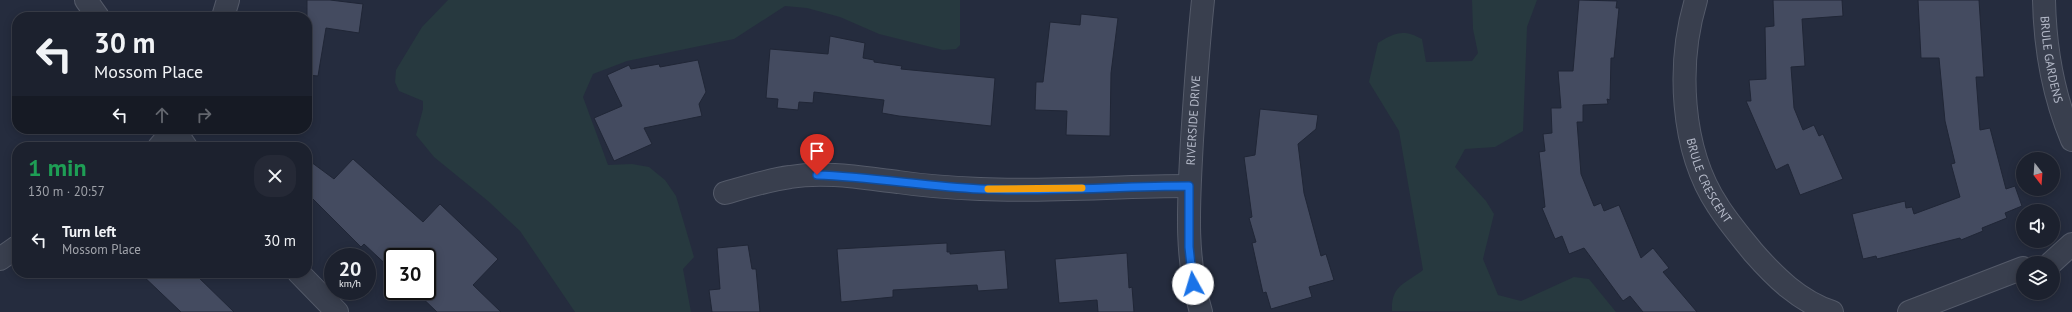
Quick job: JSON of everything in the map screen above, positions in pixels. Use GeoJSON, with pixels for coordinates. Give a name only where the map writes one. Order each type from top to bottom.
{"type":"FeatureCollection","features":[{"type":"Feature","properties":{"kind":"street"},"geometry":{"type":"LineString","coordinates":[[86,0],[94,12]]}},
{"type":"Feature","properties":{"kind":"street"},"geometry":{"type":"LineString","coordinates":[[224,12],[228,0]]}},
{"type":"Feature","properties":{"kind":"street","name":"RIVERSIDE DRIVE"},"geometry":{"type":"LineString","coordinates":[[1201,312],[1193,284],[1189,247],[1189,186],[1197,55],[1203,0]]}},
{"type":"Feature","properties":{"kind":"street","name":"BRULE CRESCENT"},"geometry":{"type":"LineString","coordinates":[[1696,0],[1691,17],[1684,55],[1684,89],[1689,131],[1701,171],[1717,205],[1769,270],[1795,293],[1819,308],[1832,312]]}},
{"type":"Feature","properties":{"kind":"street","name":"BRULE GARDENS"},"geometry":{"type":"LineString","coordinates":[[2044,0],[2045,35],[2052,78],[2064,121],[2072,140]]}},
{"type":"Feature","properties":{"kind":"street"},"geometry":{"type":"LineString","coordinates":[[163,142],[170,134]]}},
{"type":"Feature","properties":{"kind":"street"},"geometry":{"type":"LineString","coordinates":[[725,193],[790,177],[817,175],[847,176],[918,185],[981,189],[1043,190],[1189,186]]}},
{"type":"Feature","properties":{"kind":"street"},"geometry":{"type":"LineString","coordinates":[[2059,256],[2072,244]]}},
{"type":"Feature","properties":{"kind":"street"},"geometry":{"type":"LineString","coordinates":[[0,259],[12,251]]}},
{"type":"Feature","properties":{"kind":"street"},"geometry":{"type":"LineString","coordinates":[[2060,265],[2072,268]]}},
{"type":"Feature","properties":{"kind":"street"},"geometry":{"type":"LineString","coordinates":[[1909,312],[2016,271]]}},
{"type":"Feature","properties":{"kind":"street"},"geometry":{"type":"LineString","coordinates":[[304,278],[337,312]]}},
{"type":"Feature","properties":{"kind":"shaded area"},"geometry":{"type":"Polygon","coordinates":[[[448,0],[960,0],[960,45],[956,49],[943,50],[879,34],[840,17],[807,8],[785,6],[734,39],[627,61],[593,74],[583,97],[608,165],[632,164],[649,167],[665,180],[676,196],[694,257],[683,269],[691,312],[575,312],[520,231],[488,201],[434,157],[416,135],[423,109],[423,101],[399,91],[395,82],[396,70],[422,27],[448,0]]]}},
{"type":"Feature","properties":{"kind":"shaded area"},"geometry":{"type":"Polygon","coordinates":[[[1472,0],[1537,0],[1527,27],[1523,131],[1495,147],[1465,149],[1455,167],[1486,201],[1494,214],[1483,259],[1498,295],[1521,301],[1574,277],[1589,279],[1616,312],[1392,311],[1392,302],[1400,286],[1423,270],[1399,131],[1369,82],[1378,43],[1395,34],[1405,33],[1422,39],[1426,62],[1472,61],[1478,53],[1473,29],[1472,0]]]}},
{"type":"Feature","properties":{"kind":"building"},"geometry":{"type":"Polygon","coordinates":[[[307,0],[330,0],[363,4],[359,33],[326,28],[318,76],[312,75],[312,12],[307,12],[307,0]]]}},
{"type":"Feature","properties":{"kind":"building"},"geometry":{"type":"Polygon","coordinates":[[[1579,0],[1617,1],[1616,8],[1619,8],[1614,58],[1611,58],[1610,100],[1607,99],[1608,104],[1583,105],[1583,122],[1577,122],[1581,174],[1594,206],[1601,203],[1604,211],[1619,205],[1641,258],[1653,248],[1669,268],[1663,272],[1697,312],[1643,312],[1630,296],[1623,301],[1584,248],[1569,254],[1562,236],[1555,239],[1542,208],[1545,207],[1539,152],[1545,151],[1543,134],[1552,133],[1551,108],[1561,108],[1558,71],[1573,71],[1579,0]]]}},
{"type":"Feature","properties":{"kind":"building"},"geometry":{"type":"Polygon","coordinates":[[[1773,0],[1842,0],[1843,16],[1802,19],[1805,66],[1791,67],[1794,108],[1803,130],[1814,125],[1819,136],[1823,134],[1843,179],[1800,195],[1788,164],[1776,170],[1746,101],[1751,101],[1749,80],[1766,79],[1765,27],[1774,26],[1773,0]]]}},
{"type":"Feature","properties":{"kind":"building"},"geometry":{"type":"Polygon","coordinates":[[[1918,0],[1979,0],[1984,77],[1976,77],[1980,130],[1990,128],[2006,189],[2015,186],[2016,196],[2018,196],[2021,204],[2016,204],[2016,208],[2005,213],[2007,218],[1982,228],[1983,231],[1961,240],[1960,238],[1877,259],[1876,256],[1863,259],[1852,214],[1905,201],[1906,208],[1912,207],[1914,214],[1960,197],[1951,164],[1955,163],[1945,121],[1939,58],[1921,58],[1918,0]]]}},
{"type":"Feature","properties":{"kind":"building"},"geometry":{"type":"Polygon","coordinates":[[[1081,14],[1118,18],[1111,73],[1110,136],[1066,135],[1067,111],[1035,110],[1036,82],[1043,82],[1050,22],[1080,25],[1081,14]]]}},
{"type":"Feature","properties":{"kind":"building"},"geometry":{"type":"Polygon","coordinates":[[[830,36],[865,43],[863,58],[874,60],[874,62],[902,66],[901,69],[995,78],[991,126],[882,113],[884,100],[814,92],[813,103],[799,102],[798,110],[777,108],[778,99],[766,98],[770,49],[828,54],[830,36]]]}},
{"type":"Feature","properties":{"kind":"building"},"geometry":{"type":"Polygon","coordinates":[[[698,60],[706,92],[699,104],[702,116],[644,128],[652,144],[614,161],[594,118],[622,106],[607,75],[629,65],[631,69],[659,64],[660,67],[698,60]]]}},
{"type":"Feature","properties":{"kind":"building"},"geometry":{"type":"Polygon","coordinates":[[[1260,109],[1318,115],[1316,129],[1298,144],[1304,193],[1321,256],[1326,254],[1334,280],[1309,287],[1312,297],[1271,309],[1266,292],[1263,293],[1252,243],[1256,242],[1249,218],[1252,217],[1244,157],[1255,155],[1260,109]]]}},
{"type":"Feature","properties":{"kind":"building"},"geometry":{"type":"Polygon","coordinates":[[[353,159],[423,222],[440,204],[498,259],[473,285],[501,312],[437,312],[424,300],[436,300],[436,248],[384,248],[384,263],[376,255],[376,248],[368,248],[364,244],[361,247],[312,198],[312,163],[334,179],[353,159]]]}},
{"type":"Feature","properties":{"kind":"building"},"geometry":{"type":"Polygon","coordinates":[[[947,243],[947,252],[950,252],[950,254],[1005,250],[1008,289],[978,291],[977,285],[893,290],[893,297],[841,302],[837,249],[947,243]]]}},
{"type":"Feature","properties":{"kind":"building"},"geometry":{"type":"Polygon","coordinates":[[[748,245],[752,269],[756,269],[760,312],[712,312],[709,290],[720,289],[717,248],[748,245]]]}},
{"type":"Feature","properties":{"kind":"building"},"geometry":{"type":"Polygon","coordinates":[[[1127,253],[1129,288],[1132,287],[1134,312],[1098,312],[1097,300],[1059,303],[1055,259],[1127,253]]]}},
{"type":"Feature","properties":{"kind":"building"},"geometry":{"type":"Polygon","coordinates":[[[145,278],[199,278],[234,312],[181,312],[145,278]]]}},
{"type":"Feature","properties":{"kind":"slow traffic"},"geometry":{"type":"LineString","coordinates":[[988,189],[1043,190],[1082,188]]}},
{"type":"Feature","properties":{"kind":"route"},"geometry":{"type":"LineString","coordinates":[[817,175],[847,176],[918,185],[981,189],[1043,190],[1189,186],[1189,247],[1193,284]]}}]}
